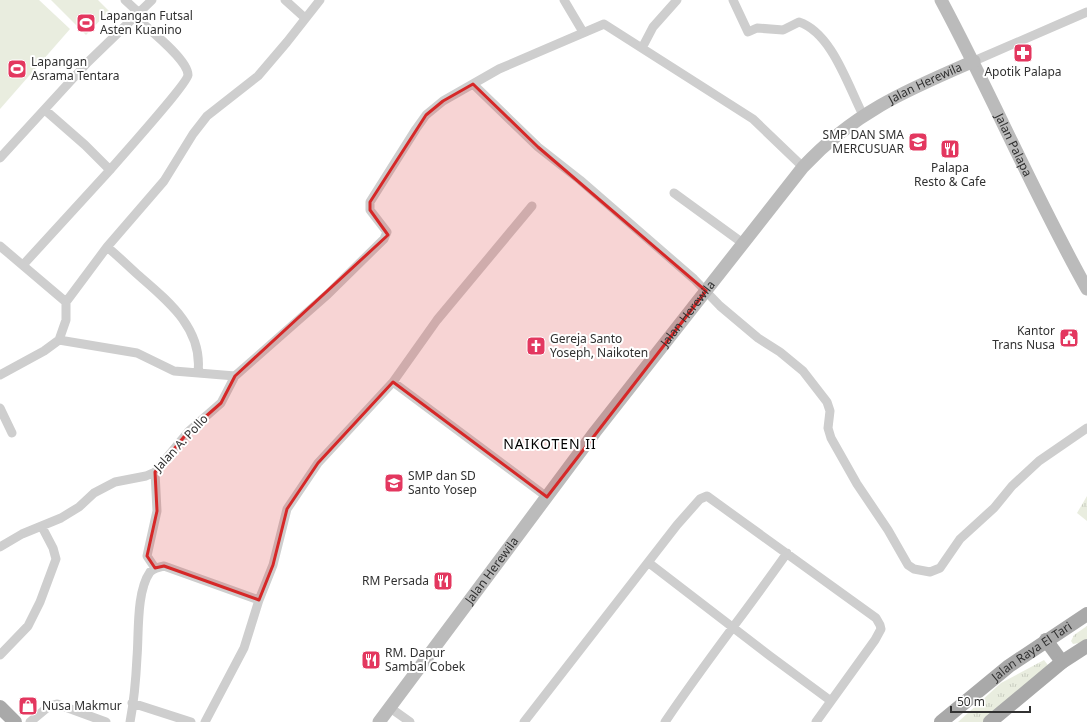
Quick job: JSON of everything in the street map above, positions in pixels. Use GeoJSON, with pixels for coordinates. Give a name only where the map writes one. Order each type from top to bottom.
{"type":"FeatureCollection","features":[{"type":"Feature","properties":{"kind":"main road","name":"Jalan Palapa"},"geometry":{"type":"LineString","coordinates":[[941,0],[974,61],[1056,234],[1087,289]]}},
{"type":"Feature","properties":{"kind":"main road","name":"Jalan Herewila"},"geometry":{"type":"LineString","coordinates":[[379,722],[595,432],[803,167],[822,147],[860,117],[921,84],[974,61]]}},
{"type":"Feature","properties":{"kind":"main road","name":"Jalan Raya El Tari"},"geometry":{"type":"LineString","coordinates":[[941,722],[1009,666],[1087,614]]}},
{"type":"Feature","properties":{"kind":"main road"},"geometry":{"type":"LineString","coordinates":[[1046,640],[1062,662]]}},
{"type":"Feature","properties":{"kind":"main road"},"geometry":{"type":"LineString","coordinates":[[990,722],[1062,662],[1087,646]]}},
{"type":"Feature","properties":{"kind":"main road"},"geometry":{"type":"LineString","coordinates":[[0,707],[15,722]]}},
{"type":"Feature","properties":{"kind":"street"},"geometry":{"type":"LineString","coordinates":[[23,265],[110,170],[173,97],[188,74],[181,60],[136,14],[125,0]]}},
{"type":"Feature","properties":{"kind":"street"},"geometry":{"type":"LineString","coordinates":[[0,158],[88,62],[152,0]]}},
{"type":"Feature","properties":{"kind":"street"},"geometry":{"type":"LineString","coordinates":[[285,0],[305,18]]}},
{"type":"Feature","properties":{"kind":"street"},"geometry":{"type":"LineString","coordinates":[[0,375],[44,351],[59,340],[66,320],[66,302],[107,247],[164,181],[193,134],[207,116],[258,76],[320,0]]}},
{"type":"Feature","properties":{"kind":"street"},"geometry":{"type":"LineString","coordinates":[[564,0],[583,32]]}},
{"type":"Feature","properties":{"kind":"street"},"geometry":{"type":"LineString","coordinates":[[642,48],[653,27],[677,0]]}},
{"type":"Feature","properties":{"kind":"street"},"geometry":{"type":"LineString","coordinates":[[734,0],[748,32],[757,28],[777,30],[799,22],[812,28],[827,44],[860,117]]}},
{"type":"Feature","properties":{"kind":"street","name":"Jalan Herewila"},"geometry":{"type":"LineString","coordinates":[[974,61],[1087,12]]}},
{"type":"Feature","properties":{"kind":"street"},"geometry":{"type":"LineString","coordinates":[[803,167],[753,119],[604,24],[583,32],[536,55],[499,69],[473,84],[538,147],[580,180],[706,291],[720,306],[758,338],[793,362],[822,394],[830,411],[828,428],[831,438],[857,484],[888,530],[908,565],[919,571],[930,572],[940,568],[960,540],[994,508],[1012,486],[1039,461],[1087,428]]}},
{"type":"Feature","properties":{"kind":"street","name":"Jalan A. Pollo"},"geometry":{"type":"LineString","coordinates":[[0,547],[22,534],[61,518],[115,482],[146,476],[155,472],[188,432],[221,403],[235,376],[328,294],[384,239],[387,232],[370,210],[370,202],[426,115],[443,101],[473,84]]}},
{"type":"Feature","properties":{"kind":"street"},"geometry":{"type":"LineString","coordinates":[[45,110],[85,145],[110,170]]}},
{"type":"Feature","properties":{"kind":"street"},"geometry":{"type":"LineString","coordinates":[[674,193],[744,244]]}},
{"type":"Feature","properties":{"kind":"street"},"geometry":{"type":"LineString","coordinates":[[205,722],[244,648],[259,600],[273,565],[287,509],[318,463],[393,382],[437,320],[532,206]]}},
{"type":"Feature","properties":{"kind":"street"},"geometry":{"type":"LineString","coordinates":[[0,246],[66,302]]}},
{"type":"Feature","properties":{"kind":"street"},"geometry":{"type":"LineString","coordinates":[[107,247],[177,309],[189,328],[194,340],[198,360],[198,372]]}},
{"type":"Feature","properties":{"kind":"street"},"geometry":{"type":"LineString","coordinates":[[59,340],[136,353],[174,371],[235,376]]}},
{"type":"Feature","properties":{"kind":"street"},"geometry":{"type":"LineString","coordinates":[[393,382],[546,497]]}},
{"type":"Feature","properties":{"kind":"street"},"geometry":{"type":"LineString","coordinates":[[0,408],[12,433]]}},
{"type":"Feature","properties":{"kind":"street"},"geometry":{"type":"LineString","coordinates":[[155,472],[157,511],[147,556],[155,568]]}},
{"type":"Feature","properties":{"kind":"street"},"geometry":{"type":"LineString","coordinates":[[524,722],[677,526],[700,499],[707,496],[852,600],[876,618],[880,625],[880,633],[876,640],[816,722]]}},
{"type":"Feature","properties":{"kind":"street"},"geometry":{"type":"LineString","coordinates":[[0,655],[28,626],[40,602],[56,559],[53,548],[42,527]]}},
{"type":"Feature","properties":{"kind":"street"},"geometry":{"type":"LineString","coordinates":[[665,722],[696,676],[788,553]]}},
{"type":"Feature","properties":{"kind":"street"},"geometry":{"type":"LineString","coordinates":[[649,562],[831,701]]}},
{"type":"Feature","properties":{"kind":"street"},"geometry":{"type":"LineString","coordinates":[[130,722],[142,597],[150,572],[155,568],[164,566],[259,600]]}},
{"type":"Feature","properties":{"kind":"street"},"geometry":{"type":"LineString","coordinates":[[132,703],[192,722]]}},
{"type":"Feature","properties":{"kind":"street"},"geometry":{"type":"LineString","coordinates":[[30,722],[48,708],[57,704],[106,722]]}},
{"type":"Feature","properties":{"kind":"street"},"geometry":{"type":"LineString","coordinates":[[389,708],[410,722]]}},
{"type":"Feature","properties":{"kind":"highlighted area"},"geometry":{"type":"Polygon","coordinates":[[[473,84],[538,147],[706,291],[547,497],[393,382],[318,463],[287,509],[273,565],[259,600],[164,566],[155,568],[147,556],[157,511],[155,472],[188,432],[221,403],[235,376],[388,235],[370,210],[370,202],[426,115],[443,101],[473,84]]]}},
{"type":"Feature","properties":{"kind":"green space","name":"Lapangan Asrama Tentara"},"geometry":{"type":"Polygon","coordinates":[[[0,0],[39,0],[70,29],[0,109],[0,0]]]}},
{"type":"Feature","properties":{"kind":"green space","name":"Lapangan Futsal Asten Kuanino"},"geometry":{"type":"Polygon","coordinates":[[[51,0],[98,0],[109,11],[86,35],[51,0]]]}},
{"type":"Feature","properties":{"kind":"green space"},"geometry":{"type":"Polygon","coordinates":[[[1087,496],[1087,521],[1077,513],[1087,496]]]}},
{"type":"Feature","properties":{"kind":"green space"},"geometry":{"type":"Polygon","coordinates":[[[1087,626],[1087,639],[1073,644],[1071,641],[1074,635],[1087,626]]]}},
{"type":"Feature","properties":{"kind":"green space"},"geometry":{"type":"Polygon","coordinates":[[[1044,660],[1051,669],[985,722],[958,722],[1001,683],[1044,660]]]}},
{"type":"Feature","properties":{"kind":"place","name":"Lapangan Futsal Asten Kuanino"},"geometry":{"type":"Point","coordinates":[86,23]}},
{"type":"Feature","properties":{"kind":"place","name":"Apotik Palapa"},"geometry":{"type":"Point","coordinates":[1023,53]}},
{"type":"Feature","properties":{"kind":"place","name":"Lapangan Asrama Tentara"},"geometry":{"type":"Point","coordinates":[17,69]}},
{"type":"Feature","properties":{"kind":"place","name":"SMP DAN SMA MERCUSUAR"},"geometry":{"type":"Point","coordinates":[918,142]}},
{"type":"Feature","properties":{"kind":"place","name":"Palapa Resto & Cafe"},"geometry":{"type":"Point","coordinates":[950,149]}},
{"type":"Feature","properties":{"kind":"place","name":"Kantor Trans Nusa"},"geometry":{"type":"Point","coordinates":[1069,338]}},
{"type":"Feature","properties":{"kind":"place","name":"Gereja Santo Yoseph, Naikoten"},"geometry":{"type":"Point","coordinates":[536,346]}},
{"type":"Feature","properties":{"kind":"place","name":"SMP dan SD Santo Yosep"},"geometry":{"type":"Point","coordinates":[394,483]}},
{"type":"Feature","properties":{"kind":"place","name":"RM Persada"},"geometry":{"type":"Point","coordinates":[443,581]}},
{"type":"Feature","properties":{"kind":"place","name":"RM. Dapur Sambal Cobek"},"geometry":{"type":"Point","coordinates":[371,660]}},
{"type":"Feature","properties":{"kind":"place","name":"Nusa Makmur"},"geometry":{"type":"Point","coordinates":[28,706]}},
{"type":"Feature","properties":{"kind":"district","name":"NAIKOTEN II"},"geometry":{"type":"Point","coordinates":[550,444]}}]}
